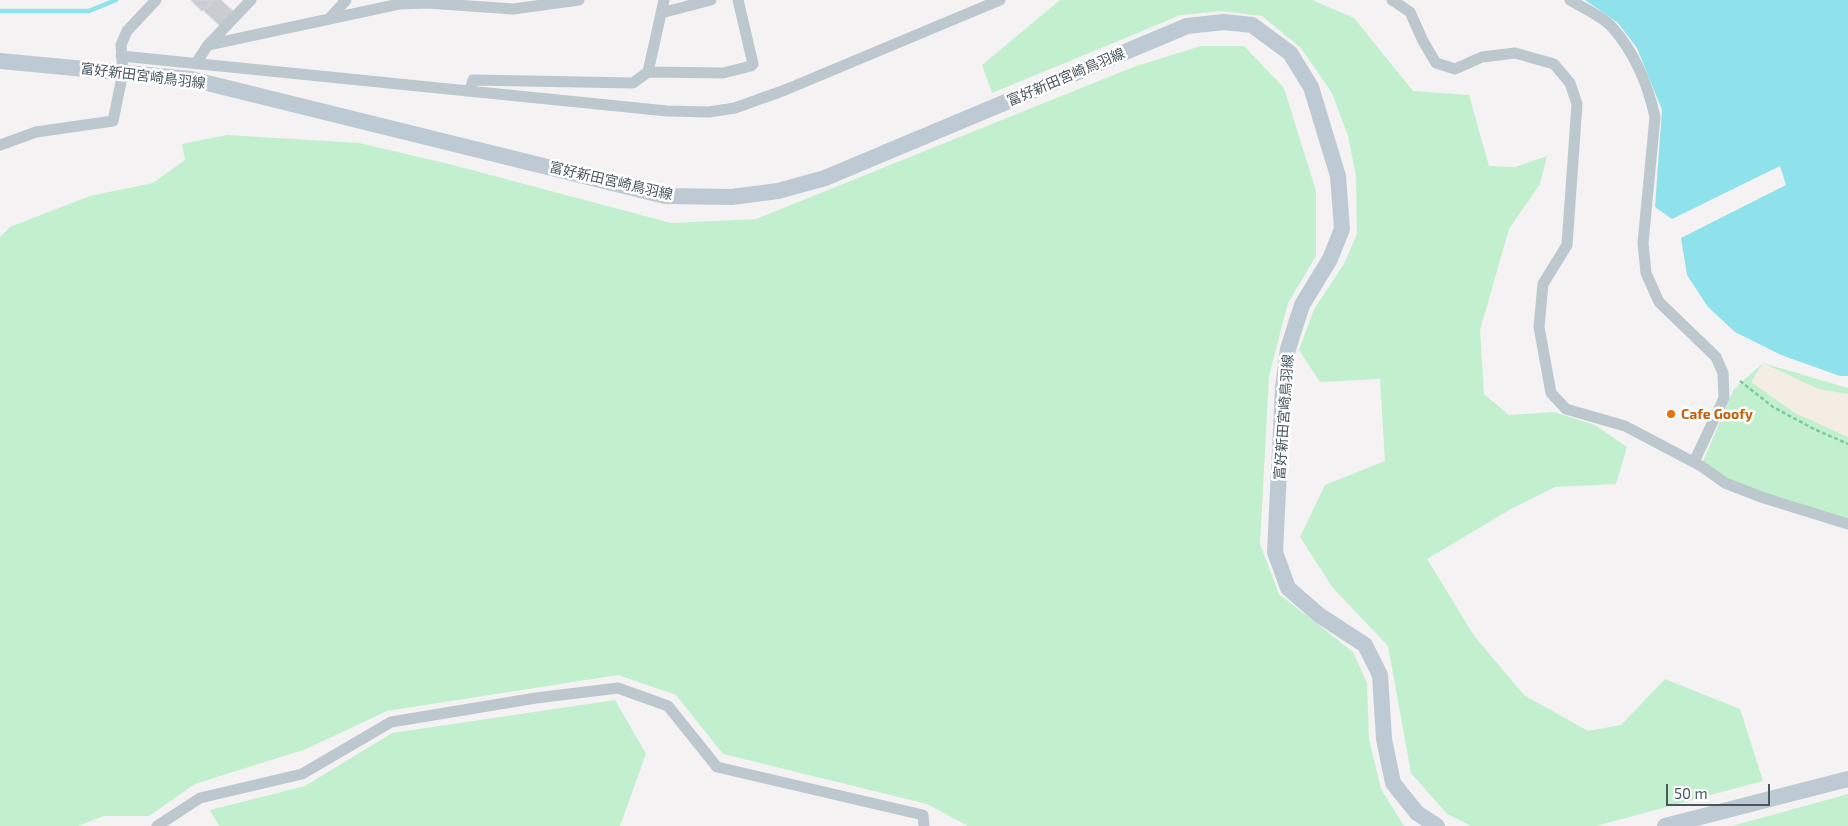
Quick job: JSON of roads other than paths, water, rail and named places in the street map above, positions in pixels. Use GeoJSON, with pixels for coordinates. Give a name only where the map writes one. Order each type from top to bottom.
{"type":"FeatureCollection","features":[{"type":"Feature","properties":{"kind":"main road","name":"富好新田宮崎鳥羽線"},"geometry":{"type":"LineString","coordinates":[[0,61],[122,64],[191,79],[665,196],[732,197],[778,191],[825,178],[1187,26],[1224,22],[1252,25],[1290,53],[1311,87],[1338,176],[1342,229],[1330,259],[1302,304],[1288,349],[1283,388],[1275,552],[1288,588],[1319,615],[1365,645],[1380,675],[1384,739],[1393,783],[1417,813],[1437,826]]}},
{"type":"Feature","properties":{"kind":"main road"},"geometry":{"type":"LineString","coordinates":[[1665,826],[1848,779]]}},
{"type":"Feature","properties":{"kind":"street"},"geometry":{"type":"LineString","coordinates":[[0,145],[36,132],[113,120],[122,64],[121,45],[127,31],[156,0]]}},
{"type":"Feature","properties":{"kind":"street"},"geometry":{"type":"LineString","coordinates":[[196,62],[208,45],[251,0]]}},
{"type":"Feature","properties":{"kind":"street"},"geometry":{"type":"LineString","coordinates":[[330,18],[346,0]]}},
{"type":"Feature","properties":{"kind":"street"},"geometry":{"type":"LineString","coordinates":[[208,45],[399,4],[430,2],[518,4],[579,0]]}},
{"type":"Feature","properties":{"kind":"street"},"geometry":{"type":"LineString","coordinates":[[648,72],[664,0]]}},
{"type":"Feature","properties":{"kind":"street"},"geometry":{"type":"LineString","coordinates":[[661,14],[711,0]]}},
{"type":"Feature","properties":{"kind":"street"},"geometry":{"type":"LineString","coordinates":[[470,90],[473,80],[537,80],[624,84],[633,82],[648,72],[723,73],[750,66],[753,64],[752,56],[738,0]]}},
{"type":"Feature","properties":{"kind":"street"},"geometry":{"type":"LineString","coordinates":[[122,64],[196,62],[667,111],[722,111],[785,90],[1000,0]]}},
{"type":"Feature","properties":{"kind":"street"},"geometry":{"type":"LineString","coordinates":[[1392,0],[1410,12],[1423,41],[1436,63],[1455,69],[1482,57],[1515,53],[1554,64],[1570,83],[1577,104],[1567,245],[1544,284],[1539,327],[1551,393],[1566,410],[1626,426],[1694,462],[1725,483],[1764,498],[1848,524]]}},
{"type":"Feature","properties":{"kind":"street"},"geometry":{"type":"LineString","coordinates":[[1570,0],[1611,26],[1634,58],[1651,100],[1655,117],[1643,243],[1646,273],[1659,302],[1716,357],[1723,373],[1724,398],[1694,462]]}},
{"type":"Feature","properties":{"kind":"street"},"geometry":{"type":"LineString","coordinates":[[157,826],[200,798],[302,774],[390,722],[536,698],[618,688],[668,706],[717,767],[923,815],[924,826]]}},
{"type":"Feature","properties":{"kind":"water"},"geometry":{"type":"Polygon","coordinates":[[[1585,0],[1848,0],[1848,376],[1840,376],[1781,355],[1735,332],[1708,307],[1687,275],[1681,238],[1786,185],[1780,166],[1672,219],[1655,207],[1662,110],[1637,48],[1618,23],[1585,0]]]}},
{"type":"Feature","properties":{"kind":"waterway"},"geometry":{"type":"LineString","coordinates":[[0,11],[89,11],[116,0]]}},
{"type":"Feature","properties":{"kind":"place","name":"Cafe Goofy"},"geometry":{"type":"Point","coordinates":[1671,414]}}]}
